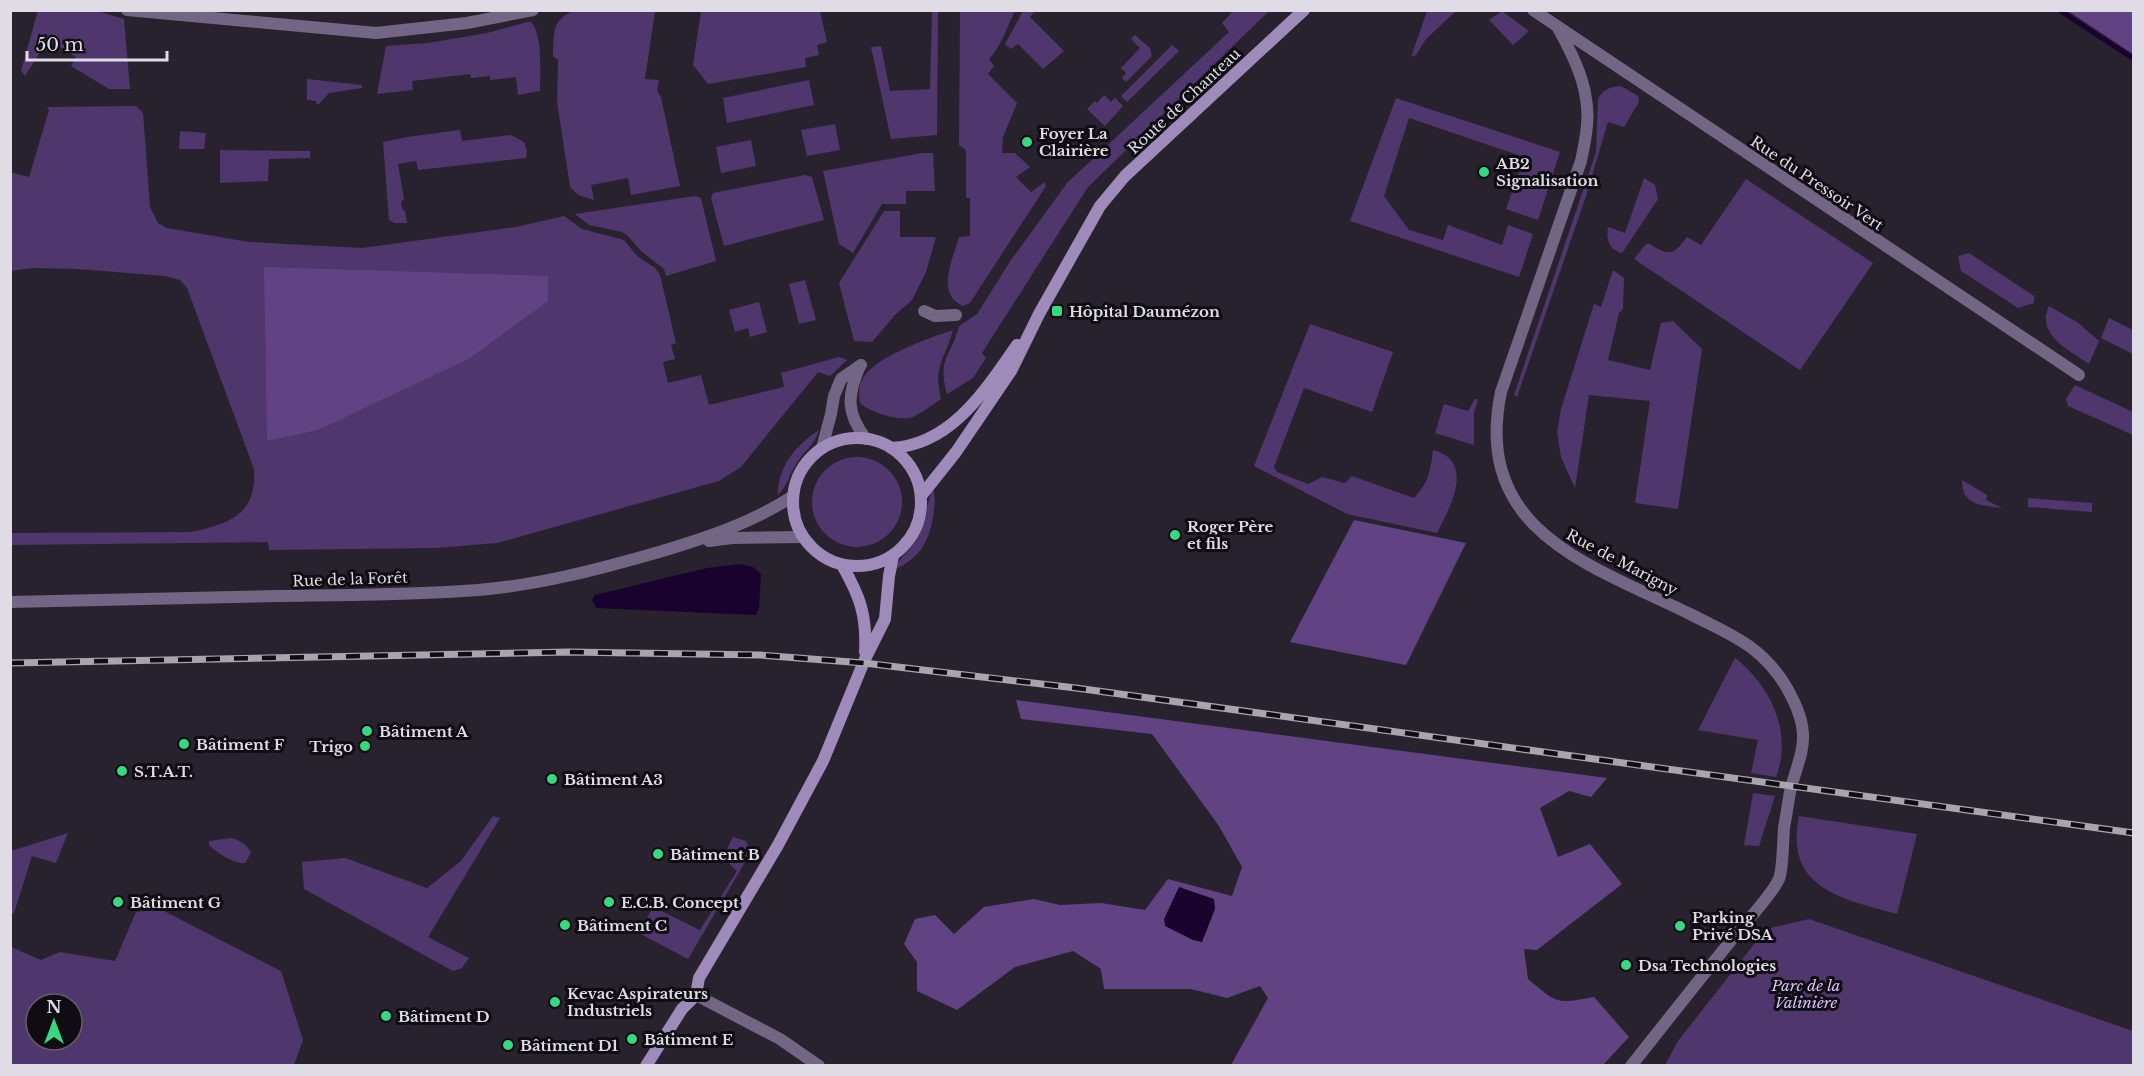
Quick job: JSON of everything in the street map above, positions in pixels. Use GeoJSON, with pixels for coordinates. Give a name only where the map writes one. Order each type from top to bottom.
{"type":"FeatureCollection","features":[{"type":"Feature","properties":{"kind":"main road","name":"Route de Chanteau"},"geometry":{"type":"LineString","coordinates":[[921,496],[956,452],[1011,371],[1039,314],[1100,206],[1125,176],[1304,10]]}},
{"type":"Feature","properties":{"kind":"main road","name":"Route de Chanteau"},"geometry":{"type":"LineString","coordinates":[[891,448],[918,444],[940,433],[966,412],[1039,314]]}},
{"type":"Feature","properties":{"kind":"main road"},"geometry":{"type":"LineString","coordinates":[[861,438],[880,442],[891,448],[898,452],[912,468],[920,486],[922,506],[918,525],[908,542],[893,556],[869,566],[843,565],[827,560],[813,550],[802,537],[794,517],[793,496],[797,477],[808,460],[822,448],[840,440],[861,438]]}},
{"type":"Feature","properties":{"kind":"main road"},"geometry":{"type":"LineString","coordinates":[[646,1065],[682,1010],[696,995],[699,978],[778,845],[823,761],[865,659],[885,619],[893,556]]}},
{"type":"Feature","properties":{"kind":"main road"},"geometry":{"type":"LineString","coordinates":[[843,565],[863,609],[866,630],[865,659]]}},
{"type":"Feature","properties":{"kind":"street"},"geometry":{"type":"LineString","coordinates":[[127,10],[376,33],[467,23],[533,10]]}},
{"type":"Feature","properties":{"kind":"street","name":"Rue du Pressoir Vert"},"geometry":{"type":"LineString","coordinates":[[1536,12],[2079,375]]}},
{"type":"Feature","properties":{"kind":"street","name":"Rue de Marigny"},"geometry":{"type":"LineString","coordinates":[[1558,28],[1570,50],[1586,99],[1587,127],[1581,161],[1501,392],[1496,419],[1501,473],[1510,494],[1543,535],[1581,561],[1741,640],[1766,659],[1778,673],[1800,713],[1803,735],[1801,755],[1791,786],[1779,880],[1631,1065]]}},
{"type":"Feature","properties":{"kind":"street"},"geometry":{"type":"LineString","coordinates":[[924,311],[935,316],[956,315]]}},
{"type":"Feature","properties":{"kind":"street"},"geometry":{"type":"LineString","coordinates":[[822,448],[834,396],[841,380],[861,365],[853,382],[849,400],[858,428],[866,439]]}},
{"type":"Feature","properties":{"kind":"street","name":"Rue de la Forêt"},"geometry":{"type":"LineString","coordinates":[[10,602],[354,595],[479,590],[602,568],[684,544],[741,525],[793,496]]}},
{"type":"Feature","properties":{"kind":"street","name":"Rue de la Forêt"},"geometry":{"type":"LineString","coordinates":[[684,544],[732,538],[802,537]]}},
{"type":"Feature","properties":{"kind":"street"},"geometry":{"type":"LineString","coordinates":[[696,995],[780,1038],[819,1065]]}},
{"type":"Feature","properties":{"kind":"green space"},"geometry":{"type":"Polygon","coordinates":[[[38,10],[97,11],[124,19],[130,89],[109,89],[71,66],[76,57],[48,40],[25,76],[21,71],[38,10]]]}},
{"type":"Feature","properties":{"kind":"green space"},"geometry":{"type":"Polygon","coordinates":[[[575,10],[655,11],[645,79],[659,80],[657,91],[661,97],[680,186],[631,195],[628,178],[591,185],[594,200],[578,195],[570,187],[557,101],[558,60],[553,56],[555,28],[562,18],[575,10]]]}},
{"type":"Feature","properties":{"kind":"green space"},"geometry":{"type":"Polygon","coordinates":[[[1234,10],[1269,11],[1088,187],[982,353],[986,358],[973,378],[947,394],[944,365],[959,326],[977,314],[1011,260],[1067,183],[1229,32],[1222,23],[1234,10]]]}},
{"type":"Feature","properties":{"kind":"green space"},"geometry":{"type":"Polygon","coordinates":[[[701,11],[820,11],[827,42],[817,45],[819,55],[805,58],[806,67],[708,84],[693,65],[701,11]]]}},
{"type":"Feature","properties":{"kind":"green space"},"geometry":{"type":"Polygon","coordinates":[[[932,11],[938,11],[937,135],[891,139],[871,47],[881,46],[890,91],[930,89],[932,11]]]}},
{"type":"Feature","properties":{"kind":"green space"},"geometry":{"type":"Polygon","coordinates":[[[960,11],[1015,11],[1000,43],[989,59],[994,66],[988,74],[1017,103],[1003,137],[1002,153],[1015,153],[1030,167],[1016,177],[1031,192],[1045,182],[1046,186],[970,303],[963,306],[950,293],[948,285],[950,265],[959,237],[970,236],[970,198],[966,198],[966,150],[959,145],[960,11]]]}},
{"type":"Feature","properties":{"kind":"green space"},"geometry":{"type":"Polygon","coordinates":[[[1023,11],[1035,11],[1030,17],[1064,51],[1043,69],[1018,44],[1011,49],[1005,44],[1023,11]]]}},
{"type":"Feature","properties":{"kind":"green space"},"geometry":{"type":"Polygon","coordinates":[[[1427,11],[1456,11],[1426,39],[1416,55],[1411,57],[1427,11]]]}},
{"type":"Feature","properties":{"kind":"green space"},"geometry":{"type":"Polygon","coordinates":[[[1502,11],[1529,31],[1513,45],[1489,20],[1502,11]]]}},
{"type":"Feature","properties":{"kind":"green space"},"geometry":{"type":"Polygon","coordinates":[[[531,22],[537,35],[540,55],[540,91],[518,95],[516,77],[490,80],[490,76],[471,78],[470,74],[412,81],[413,90],[377,94],[386,46],[428,43],[487,33],[531,22]]]}},
{"type":"Feature","properties":{"kind":"green space"},"geometry":{"type":"Polygon","coordinates":[[[1135,35],[1150,48],[1152,56],[1126,82],[1122,78],[1126,73],[1121,68],[1140,48],[1131,39],[1135,35]]]}},
{"type":"Feature","properties":{"kind":"green space"},"geometry":{"type":"Polygon","coordinates":[[[1172,45],[1179,51],[1127,102],[1121,96],[1172,45]]]}},
{"type":"Feature","properties":{"kind":"green space"},"geometry":{"type":"Polygon","coordinates":[[[307,79],[362,85],[362,88],[329,93],[319,104],[316,104],[316,101],[307,100],[307,79]]]}},
{"type":"Feature","properties":{"kind":"green space"},"geometry":{"type":"Polygon","coordinates":[[[809,80],[814,105],[727,123],[723,98],[809,80]]]}},
{"type":"Feature","properties":{"kind":"green space"},"geometry":{"type":"Polygon","coordinates":[[[1621,86],[1638,96],[1639,102],[1624,127],[1608,122],[1585,199],[1517,397],[1514,395],[1596,152],[1598,99],[1607,89],[1621,86]]]}},
{"type":"Feature","properties":{"kind":"green space"},"geometry":{"type":"Polygon","coordinates":[[[1104,95],[1111,102],[1115,98],[1123,106],[1105,126],[1087,109],[1104,95]]]}},
{"type":"Feature","properties":{"kind":"green space"},"geometry":{"type":"Polygon","coordinates":[[[1396,98],[1560,152],[1538,220],[1506,209],[1524,157],[1409,118],[1384,196],[1409,230],[1443,240],[1448,225],[1502,245],[1508,225],[1533,234],[1519,277],[1350,221],[1396,98]]]}},
{"type":"Feature","properties":{"kind":"green space"},"geometry":{"type":"Polygon","coordinates":[[[136,106],[143,113],[150,207],[158,223],[167,228],[249,242],[362,248],[516,227],[564,216],[582,229],[624,240],[637,256],[655,268],[660,275],[676,343],[671,345],[675,359],[663,362],[668,383],[701,375],[709,405],[784,387],[781,373],[839,357],[847,360],[830,376],[818,372],[741,467],[719,481],[497,543],[436,548],[269,550],[268,542],[11,545],[11,533],[191,532],[229,520],[246,507],[251,497],[254,469],[187,288],[180,280],[165,276],[78,269],[32,268],[11,271],[10,172],[29,177],[49,110],[47,107],[136,106]]]}},
{"type":"Feature","properties":{"kind":"green space"},"geometry":{"type":"Polygon","coordinates":[[[835,124],[840,150],[807,156],[801,130],[835,124]]]}},
{"type":"Feature","properties":{"kind":"green space"},"geometry":{"type":"Polygon","coordinates":[[[460,130],[462,141],[511,135],[524,142],[527,151],[526,158],[418,170],[416,161],[398,164],[404,199],[401,202],[402,209],[405,211],[407,223],[395,223],[389,220],[383,142],[460,130]]]}},
{"type":"Feature","properties":{"kind":"green space"},"geometry":{"type":"Polygon","coordinates":[[[180,131],[206,133],[204,149],[179,149],[180,131]]]}},
{"type":"Feature","properties":{"kind":"green space"},"geometry":{"type":"Polygon","coordinates":[[[751,140],[756,166],[721,173],[716,147],[751,140]]]}},
{"type":"Feature","properties":{"kind":"green space"},"geometry":{"type":"Polygon","coordinates":[[[220,150],[310,151],[310,158],[269,159],[268,181],[220,183],[220,150]]]}},
{"type":"Feature","properties":{"kind":"green space"},"geometry":{"type":"Polygon","coordinates":[[[933,153],[935,191],[906,191],[906,204],[882,204],[853,253],[839,244],[823,171],[933,153]]]}},
{"type":"Feature","properties":{"kind":"green space"},"geometry":{"type":"Polygon","coordinates":[[[805,175],[812,177],[824,220],[724,246],[711,198],[713,193],[805,175]]]}},
{"type":"Feature","properties":{"kind":"green space"},"geometry":{"type":"Polygon","coordinates":[[[1644,178],[1655,185],[1658,199],[1622,253],[1618,252],[1609,244],[1608,227],[1625,233],[1644,178]]]}},
{"type":"Feature","properties":{"kind":"green space"},"geometry":{"type":"Polygon","coordinates":[[[1746,179],[1873,263],[1800,370],[1634,259],[1646,244],[1671,252],[1678,248],[1687,237],[1701,245],[1746,179]]]}},
{"type":"Feature","properties":{"kind":"green space"},"geometry":{"type":"Polygon","coordinates":[[[695,196],[701,198],[716,261],[666,276],[664,269],[641,251],[628,236],[622,232],[589,225],[575,214],[695,196]]]}},
{"type":"Feature","properties":{"kind":"green space"},"geometry":{"type":"Polygon","coordinates":[[[884,211],[900,211],[900,237],[936,237],[926,272],[912,300],[895,315],[872,342],[854,341],[839,283],[884,211]]]}},
{"type":"Feature","properties":{"kind":"green space"},"geometry":{"type":"Polygon","coordinates":[[[1969,253],[2034,296],[2034,303],[2018,308],[1961,271],[1958,256],[1969,253]]]}},
{"type":"Feature","properties":{"kind":"green space"},"geometry":{"type":"Polygon","coordinates":[[[1613,270],[1624,278],[1623,309],[1619,313],[1608,360],[1650,370],[1661,323],[1673,321],[1702,349],[1678,509],[1635,503],[1650,401],[1589,395],[1575,488],[1561,457],[1557,432],[1561,409],[1594,304],[1601,307],[1613,270]]]}},
{"type":"Feature","properties":{"kind":"green space"},"geometry":{"type":"Polygon","coordinates":[[[805,280],[816,320],[799,324],[789,284],[805,280]]]}},
{"type":"Feature","properties":{"kind":"green space"},"geometry":{"type":"Polygon","coordinates":[[[759,302],[767,332],[750,337],[748,328],[735,332],[729,310],[759,302]]]}},
{"type":"Feature","properties":{"kind":"green space"},"geometry":{"type":"Polygon","coordinates":[[[2049,306],[2077,322],[2099,341],[2089,364],[2064,347],[2050,333],[2046,316],[2049,306]]]}},
{"type":"Feature","properties":{"kind":"green space"},"geometry":{"type":"Polygon","coordinates":[[[2109,318],[2133,330],[2133,354],[2101,338],[2109,318]]]}},
{"type":"Feature","properties":{"kind":"green space"},"geometry":{"type":"Polygon","coordinates":[[[1310,324],[1393,352],[1372,412],[1304,388],[1274,467],[1277,472],[1308,484],[1322,477],[1345,483],[1352,476],[1414,498],[1428,476],[1433,450],[1446,456],[1454,464],[1457,475],[1453,499],[1437,533],[1347,514],[1254,466],[1310,324]]]}},
{"type":"Feature","properties":{"kind":"green space"},"geometry":{"type":"Polygon","coordinates":[[[953,330],[939,370],[941,399],[917,415],[907,418],[885,415],[870,410],[860,403],[861,383],[877,364],[903,349],[953,330]]]}},
{"type":"Feature","properties":{"kind":"green space"},"geometry":{"type":"Polygon","coordinates":[[[2075,385],[2133,412],[2133,435],[2068,406],[2066,399],[2075,385]]]}},
{"type":"Feature","properties":{"kind":"green space"},"geometry":{"type":"Polygon","coordinates":[[[1475,399],[1478,399],[1474,413],[1474,445],[1435,433],[1444,404],[1468,411],[1475,399]]]}},
{"type":"Feature","properties":{"kind":"green space"},"geometry":{"type":"Polygon","coordinates":[[[819,430],[815,440],[798,461],[786,485],[778,495],[781,475],[790,457],[803,442],[819,430]]]}},
{"type":"Feature","properties":{"kind":"green space"},"geometry":{"type":"Polygon","coordinates":[[[857,457],[874,460],[889,470],[899,485],[902,502],[899,519],[889,534],[874,544],[857,547],[840,544],[825,534],[815,519],[812,502],[815,485],[825,470],[840,460],[857,457]]]}},
{"type":"Feature","properties":{"kind":"green space"},"geometry":{"type":"Polygon","coordinates":[[[1962,480],[1987,495],[1986,500],[2002,508],[1974,503],[1965,495],[1962,480]]]}},
{"type":"Feature","properties":{"kind":"green space"},"geometry":{"type":"Polygon","coordinates":[[[933,488],[934,512],[927,538],[917,555],[896,569],[900,559],[917,539],[933,488]]]}},
{"type":"Feature","properties":{"kind":"green space"},"geometry":{"type":"Polygon","coordinates":[[[2028,498],[2092,503],[2092,512],[2028,507],[2028,498]]]}},
{"type":"Feature","properties":{"kind":"green space"},"geometry":{"type":"Polygon","coordinates":[[[1735,658],[1759,682],[1775,712],[1782,744],[1781,760],[1776,777],[1751,773],[1758,740],[1698,730],[1735,658]]]}},
{"type":"Feature","properties":{"kind":"green space"},"geometry":{"type":"Polygon","coordinates":[[[1753,793],[1775,796],[1759,846],[1744,845],[1753,793]]]}},
{"type":"Feature","properties":{"kind":"green space"},"geometry":{"type":"Polygon","coordinates":[[[493,816],[500,818],[428,937],[469,958],[462,968],[453,971],[304,889],[302,862],[345,858],[427,888],[461,861],[493,816]]]}},
{"type":"Feature","properties":{"kind":"green space"},"geometry":{"type":"Polygon","coordinates":[[[1799,816],[1917,834],[1897,914],[1838,896],[1822,887],[1809,875],[1800,860],[1797,841],[1799,816]]]}},
{"type":"Feature","properties":{"kind":"green space"},"geometry":{"type":"Polygon","coordinates":[[[68,833],[56,863],[32,856],[14,913],[11,915],[11,851],[68,833]]]}},
{"type":"Feature","properties":{"kind":"green space"},"geometry":{"type":"Polygon","coordinates":[[[733,837],[746,841],[751,852],[688,959],[639,933],[653,907],[700,930],[737,871],[727,856],[733,837]]]}},
{"type":"Feature","properties":{"kind":"green space"},"geometry":{"type":"Polygon","coordinates":[[[231,838],[242,843],[251,853],[245,863],[226,857],[209,845],[209,841],[231,838]]]}},
{"type":"Feature","properties":{"kind":"green space"},"geometry":{"type":"Polygon","coordinates":[[[160,909],[281,971],[303,1040],[294,1065],[11,1065],[11,947],[41,960],[60,952],[115,961],[136,912],[160,909]]]}},
{"type":"Feature","properties":{"kind":"green space","name":"Parc de la Valinière"},"geometry":{"type":"Polygon","coordinates":[[[1809,919],[2133,1031],[2133,1065],[1665,1065],[1678,1041],[1766,929],[1809,919]]]}},
{"type":"Feature","properties":{"kind":"shaded area"},"geometry":{"type":"Polygon","coordinates":[[[2068,11],[2133,11],[2133,54],[2068,11]]]}},
{"type":"Feature","properties":{"kind":"shaded area"},"geometry":{"type":"Polygon","coordinates":[[[264,267],[548,276],[548,301],[470,358],[318,430],[267,441],[264,267]]]}},
{"type":"Feature","properties":{"kind":"shaded area"},"geometry":{"type":"Polygon","coordinates":[[[1354,520],[1466,543],[1406,665],[1290,642],[1354,520]]]}},
{"type":"Feature","properties":{"kind":"shaded area"},"geometry":{"type":"Polygon","coordinates":[[[740,564],[753,567],[761,574],[759,609],[756,615],[596,608],[592,600],[595,595],[707,568],[740,564]]]}},
{"type":"Feature","properties":{"kind":"shaded area"},"geometry":{"type":"Polygon","coordinates":[[[1016,700],[1607,778],[1591,797],[1569,791],[1540,808],[1558,857],[1590,844],[1622,884],[1537,950],[1524,949],[1528,979],[1552,998],[1558,1000],[1571,1001],[1594,997],[1629,1037],[1603,1065],[1231,1065],[1268,998],[1260,986],[1227,998],[1191,989],[1104,989],[1101,969],[1073,951],[1015,967],[957,1010],[917,991],[917,962],[904,944],[915,919],[935,915],[954,934],[984,907],[1034,899],[1060,905],[1101,903],[1145,910],[1168,879],[1232,896],[1242,867],[1219,826],[1152,734],[1021,719],[1016,700]]]}},
{"type":"Feature","properties":{"kind":"shaded area"},"geometry":{"type":"Polygon","coordinates":[[[1179,887],[1214,899],[1215,909],[1202,942],[1165,926],[1164,919],[1179,887]]]}},
{"type":"Feature","properties":{"kind":"waterway"},"geometry":{"type":"LineString","coordinates":[[2059,10],[2134,59]]}},
{"type":"Feature","properties":{"kind":"railway"},"geometry":{"type":"LineString","coordinates":[[10,663],[568,652],[760,655],[864,663],[1076,688],[2134,833]]}},
{"type":"Feature","properties":{"kind":"place","name":"Foyer La Clairière"},"geometry":{"type":"Point","coordinates":[1027,142]}},
{"type":"Feature","properties":{"kind":"place","name":"AB2 Signalisation"},"geometry":{"type":"Point","coordinates":[1484,172]}},
{"type":"Feature","properties":{"kind":"place","name":"Hôpital Daumézon"},"geometry":{"type":"Point","coordinates":[1057,311]}},
{"type":"Feature","properties":{"kind":"place","name":"Roger Père et fils"},"geometry":{"type":"Point","coordinates":[1175,535]}},
{"type":"Feature","properties":{"kind":"place","name":"Bâtiment A"},"geometry":{"type":"Point","coordinates":[367,731]}},
{"type":"Feature","properties":{"kind":"place","name":"Bâtiment F"},"geometry":{"type":"Point","coordinates":[184,744]}},
{"type":"Feature","properties":{"kind":"place","name":"Trigo"},"geometry":{"type":"Point","coordinates":[365,746]}},
{"type":"Feature","properties":{"kind":"place","name":"S.T.A.T."},"geometry":{"type":"Point","coordinates":[122,771]}},
{"type":"Feature","properties":{"kind":"place","name":"Bâtiment A3"},"geometry":{"type":"Point","coordinates":[552,779]}},
{"type":"Feature","properties":{"kind":"place","name":"Bâtiment B"},"geometry":{"type":"Point","coordinates":[658,854]}},
{"type":"Feature","properties":{"kind":"place","name":"Bâtiment G"},"geometry":{"type":"Point","coordinates":[118,902]}},
{"type":"Feature","properties":{"kind":"place","name":"E.C.B. Concept"},"geometry":{"type":"Point","coordinates":[609,902]}},
{"type":"Feature","properties":{"kind":"place","name":"Bâtiment C"},"geometry":{"type":"Point","coordinates":[565,925]}},
{"type":"Feature","properties":{"kind":"place","name":"Parking Privé DSA"},"geometry":{"type":"Point","coordinates":[1680,926]}},
{"type":"Feature","properties":{"kind":"place","name":"Dsa Technologies"},"geometry":{"type":"Point","coordinates":[1626,965]}},
{"type":"Feature","properties":{"kind":"place","name":"Kevac Aspirateurs Industriels"},"geometry":{"type":"Point","coordinates":[555,1002]}},
{"type":"Feature","properties":{"kind":"place","name":"Bâtiment D"},"geometry":{"type":"Point","coordinates":[386,1016]}},
{"type":"Feature","properties":{"kind":"place","name":"Bâtiment E"},"geometry":{"type":"Point","coordinates":[632,1039]}},
{"type":"Feature","properties":{"kind":"place","name":"Bâtiment D1"},"geometry":{"type":"Point","coordinates":[508,1045]}}]}
